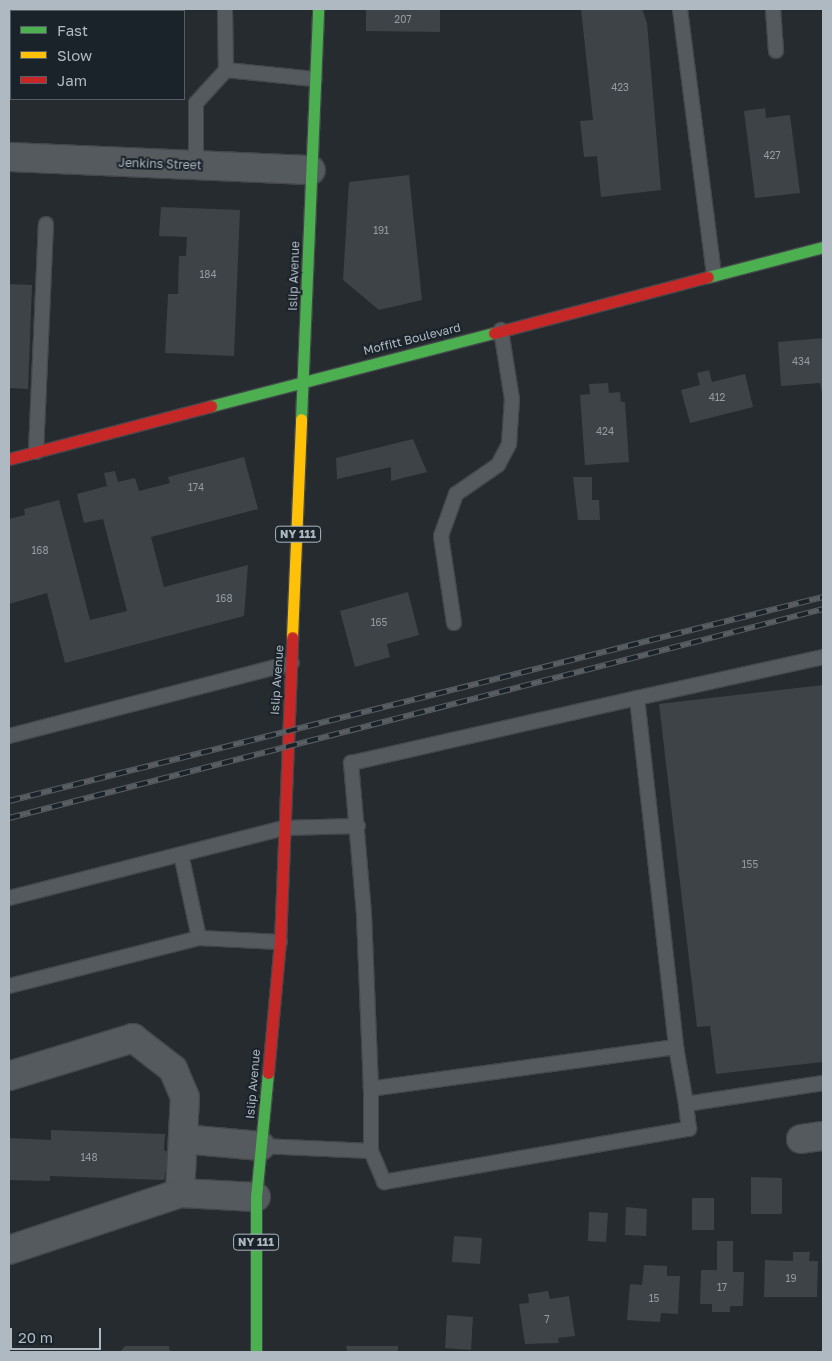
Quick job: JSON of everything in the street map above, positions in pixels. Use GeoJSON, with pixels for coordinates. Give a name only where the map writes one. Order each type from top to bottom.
{"type":"FeatureCollection","features":[{"type":"Feature","properties":{"kind":"main road","name":"Islip Avenue"},"geometry":{"type":"LineString","coordinates":[[256,1352],[256,1197],[280,942],[318,9]]}},
{"type":"Feature","properties":{"kind":"main road","name":"Moffitt Boulevard"},"geometry":{"type":"LineString","coordinates":[[9,459],[304,380],[823,247]]}},
{"type":"Feature","properties":{"kind":"street","name":"Jenkins Street"},"geometry":{"type":"LineString","coordinates":[[9,157],[311,170]]}},
{"type":"Feature","properties":{"kind":"street"},"geometry":{"type":"LineString","coordinates":[[9,1076],[133,1038],[173,1069],[185,1096],[180,1194]]}},
{"type":"Feature","properties":{"kind":"street"},"geometry":{"type":"LineString","coordinates":[[183,1139],[261,1146]]}},
{"type":"Feature","properties":{"kind":"street"},"geometry":{"type":"LineString","coordinates":[[9,1250],[180,1194],[256,1197]]}},
{"type":"Feature","properties":{"kind":"lane"},"geometry":{"type":"LineString","coordinates":[[196,165],[196,103],[226,70],[225,9]]}},
{"type":"Feature","properties":{"kind":"lane"},"geometry":{"type":"LineString","coordinates":[[680,9],[714,275]]}},
{"type":"Feature","properties":{"kind":"lane"},"geometry":{"type":"LineString","coordinates":[[772,9],[776,51]]}},
{"type":"Feature","properties":{"kind":"lane"},"geometry":{"type":"LineString","coordinates":[[226,70],[315,78]]}},
{"type":"Feature","properties":{"kind":"lane"},"geometry":{"type":"LineString","coordinates":[[36,452],[46,224]]}},
{"type":"Feature","properties":{"kind":"lane"},"geometry":{"type":"LineString","coordinates":[[454,623],[441,536],[456,494],[498,465],[509,444],[512,399],[501,330]]}},
{"type":"Feature","properties":{"kind":"lane"},"geometry":{"type":"LineString","coordinates":[[638,698],[676,1047],[689,1129],[384,1182],[371,1151],[371,1089],[358,826],[352,763],[638,698],[823,657]]}},
{"type":"Feature","properties":{"kind":"lane"},"geometry":{"type":"LineString","coordinates":[[9,736],[292,664]]}},
{"type":"Feature","properties":{"kind":"lane"},"geometry":{"type":"LineString","coordinates":[[9,898],[284,828],[358,826]]}},
{"type":"Feature","properties":{"kind":"lane"},"geometry":{"type":"LineString","coordinates":[[181,854],[199,938]]}},
{"type":"Feature","properties":{"kind":"lane"},"geometry":{"type":"LineString","coordinates":[[9,986],[199,938],[280,942]]}},
{"type":"Feature","properties":{"kind":"lane"},"geometry":{"type":"LineString","coordinates":[[371,1089],[676,1047]]}},
{"type":"Feature","properties":{"kind":"lane"},"geometry":{"type":"LineString","coordinates":[[686,1104],[823,1083]]}},
{"type":"Feature","properties":{"kind":"lane"},"geometry":{"type":"LineString","coordinates":[[261,1146],[371,1151]]}},
{"type":"Feature","properties":{"kind":"building"},"geometry":{"type":"Polygon","coordinates":[[[366,9],[440,9],[440,32],[366,31],[366,9]]]}},
{"type":"Feature","properties":{"kind":"building"},"geometry":{"type":"Polygon","coordinates":[[[581,9],[642,9],[647,23],[661,190],[601,197],[597,156],[584,157],[580,121],[593,120],[581,9]]]}},
{"type":"Feature","properties":{"kind":"building"},"geometry":{"type":"Polygon","coordinates":[[[9,13],[10,13],[10,70],[9,13]]]}},
{"type":"Feature","properties":{"kind":"building"},"geometry":{"type":"Polygon","coordinates":[[[765,108],[766,118],[790,115],[800,193],[755,198],[744,111],[765,108]]]}},
{"type":"Feature","properties":{"kind":"building"},"geometry":{"type":"Polygon","coordinates":[[[409,175],[422,300],[379,310],[343,280],[349,182],[409,175]]]}},
{"type":"Feature","properties":{"kind":"building"},"geometry":{"type":"Polygon","coordinates":[[[161,207],[240,210],[234,356],[165,353],[168,294],[178,294],[179,256],[186,256],[187,237],[159,236],[161,207]]]}},
{"type":"Feature","properties":{"kind":"building"},"geometry":{"type":"Polygon","coordinates":[[[9,284],[32,285],[28,389],[9,388],[9,284]]]}},
{"type":"Feature","properties":{"kind":"building"},"geometry":{"type":"Polygon","coordinates":[[[823,338],[823,397],[820,383],[781,386],[778,342],[823,338]]]}},
{"type":"Feature","properties":{"kind":"building"},"geometry":{"type":"Polygon","coordinates":[[[709,370],[712,382],[745,374],[753,407],[690,423],[681,390],[700,385],[697,373],[709,370]]]}},
{"type":"Feature","properties":{"kind":"building"},"geometry":{"type":"Polygon","coordinates":[[[608,383],[609,393],[620,392],[621,402],[625,402],[629,462],[585,465],[580,395],[590,394],[589,384],[608,383]]]}},
{"type":"Feature","properties":{"kind":"building"},"geometry":{"type":"Polygon","coordinates":[[[413,439],[427,472],[391,481],[391,467],[337,479],[336,458],[413,439]]]}},
{"type":"Feature","properties":{"kind":"building"},"geometry":{"type":"Polygon","coordinates":[[[244,457],[258,509],[151,537],[164,587],[248,565],[244,616],[65,663],[47,593],[9,604],[9,519],[25,515],[24,509],[59,500],[90,620],[127,611],[103,519],[84,523],[77,494],[107,486],[104,473],[115,471],[118,482],[135,478],[139,491],[170,483],[168,477],[244,457]]]}},
{"type":"Feature","properties":{"kind":"building"},"geometry":{"type":"Polygon","coordinates":[[[573,477],[592,477],[592,500],[599,500],[600,520],[578,520],[573,477]]]}},
{"type":"Feature","properties":{"kind":"building"},"geometry":{"type":"Polygon","coordinates":[[[408,592],[419,635],[387,644],[390,657],[355,667],[340,611],[408,592]]]}},
{"type":"Feature","properties":{"kind":"building"},"geometry":{"type":"Polygon","coordinates":[[[823,685],[823,1062],[716,1074],[710,1026],[697,1027],[659,704],[823,685]]]}},
{"type":"Feature","properties":{"kind":"building"},"geometry":{"type":"Polygon","coordinates":[[[51,1130],[165,1134],[164,1150],[170,1153],[164,1180],[50,1176],[50,1181],[9,1180],[9,1138],[51,1140],[51,1130]]]}},
{"type":"Feature","properties":{"kind":"building"},"geometry":{"type":"Polygon","coordinates":[[[751,1177],[782,1178],[782,1214],[751,1214],[751,1177]]]}},
{"type":"Feature","properties":{"kind":"building"},"geometry":{"type":"Polygon","coordinates":[[[692,1198],[714,1198],[714,1230],[692,1230],[692,1198]]]}},
{"type":"Feature","properties":{"kind":"building"},"geometry":{"type":"Polygon","coordinates":[[[626,1207],[647,1209],[646,1236],[625,1235],[626,1207]]]}},
{"type":"Feature","properties":{"kind":"building"},"geometry":{"type":"Polygon","coordinates":[[[589,1212],[608,1213],[606,1242],[588,1241],[589,1212]]]}},
{"type":"Feature","properties":{"kind":"building"},"geometry":{"type":"Polygon","coordinates":[[[454,1236],[482,1238],[480,1264],[452,1262],[454,1236]]]}},
{"type":"Feature","properties":{"kind":"building"},"geometry":{"type":"Polygon","coordinates":[[[717,1241],[733,1241],[733,1272],[744,1272],[743,1306],[730,1306],[730,1312],[712,1312],[712,1304],[700,1304],[701,1270],[717,1270],[717,1241]]]}},
{"type":"Feature","properties":{"kind":"building"},"geometry":{"type":"Polygon","coordinates":[[[793,1252],[810,1252],[809,1261],[818,1261],[817,1297],[764,1297],[765,1260],[793,1261],[793,1252]]]}},
{"type":"Feature","properties":{"kind":"building"},"geometry":{"type":"Polygon","coordinates":[[[644,1265],[667,1266],[667,1276],[680,1276],[678,1314],[661,1313],[660,1322],[627,1320],[630,1284],[642,1285],[644,1265]]]}},
{"type":"Feature","properties":{"kind":"building"},"geometry":{"type":"Polygon","coordinates":[[[548,1291],[550,1299],[569,1296],[575,1336],[558,1338],[559,1343],[525,1344],[519,1304],[529,1303],[528,1294],[548,1291]]]}},
{"type":"Feature","properties":{"kind":"building"},"geometry":{"type":"Polygon","coordinates":[[[447,1315],[473,1317],[471,1350],[445,1348],[447,1315]]]}},
{"type":"Feature","properties":{"kind":"building"},"geometry":{"type":"Polygon","coordinates":[[[125,1346],[169,1346],[169,1350],[178,1352],[120,1352],[125,1346]]]}},
{"type":"Feature","properties":{"kind":"building"},"geometry":{"type":"Polygon","coordinates":[[[346,1346],[398,1346],[398,1352],[347,1352],[346,1346]]]}},
{"type":"Feature","properties":{"kind":"railway"},"geometry":{"type":"LineString","coordinates":[[9,801],[823,597]]}},
{"type":"Feature","properties":{"kind":"railway"},"geometry":{"type":"LineString","coordinates":[[9,818],[823,609]]}},
{"type":"Feature","properties":{"kind":"traffic: fast"},"geometry":{"type":"LineString","coordinates":[[301,419],[318,9]]}},
{"type":"Feature","properties":{"kind":"traffic: fast"},"geometry":{"type":"LineString","coordinates":[[708,277],[823,247]]}},
{"type":"Feature","properties":{"kind":"traffic: fast"},"geometry":{"type":"LineString","coordinates":[[211,406],[494,333]]}},
{"type":"Feature","properties":{"kind":"traffic: fast"},"geometry":{"type":"LineString","coordinates":[[256,1352],[256,1197],[268,1073]]}},
{"type":"Feature","properties":{"kind":"traffic: slow"},"geometry":{"type":"LineString","coordinates":[[292,637],[301,419]]}},
{"type":"Feature","properties":{"kind":"traffic: jam"},"geometry":{"type":"LineString","coordinates":[[494,333],[708,277]]}},
{"type":"Feature","properties":{"kind":"traffic: jam"},"geometry":{"type":"LineString","coordinates":[[9,459],[211,406]]}},
{"type":"Feature","properties":{"kind":"traffic: jam"},"geometry":{"type":"LineString","coordinates":[[268,1073],[280,942],[292,637]]}}]}
